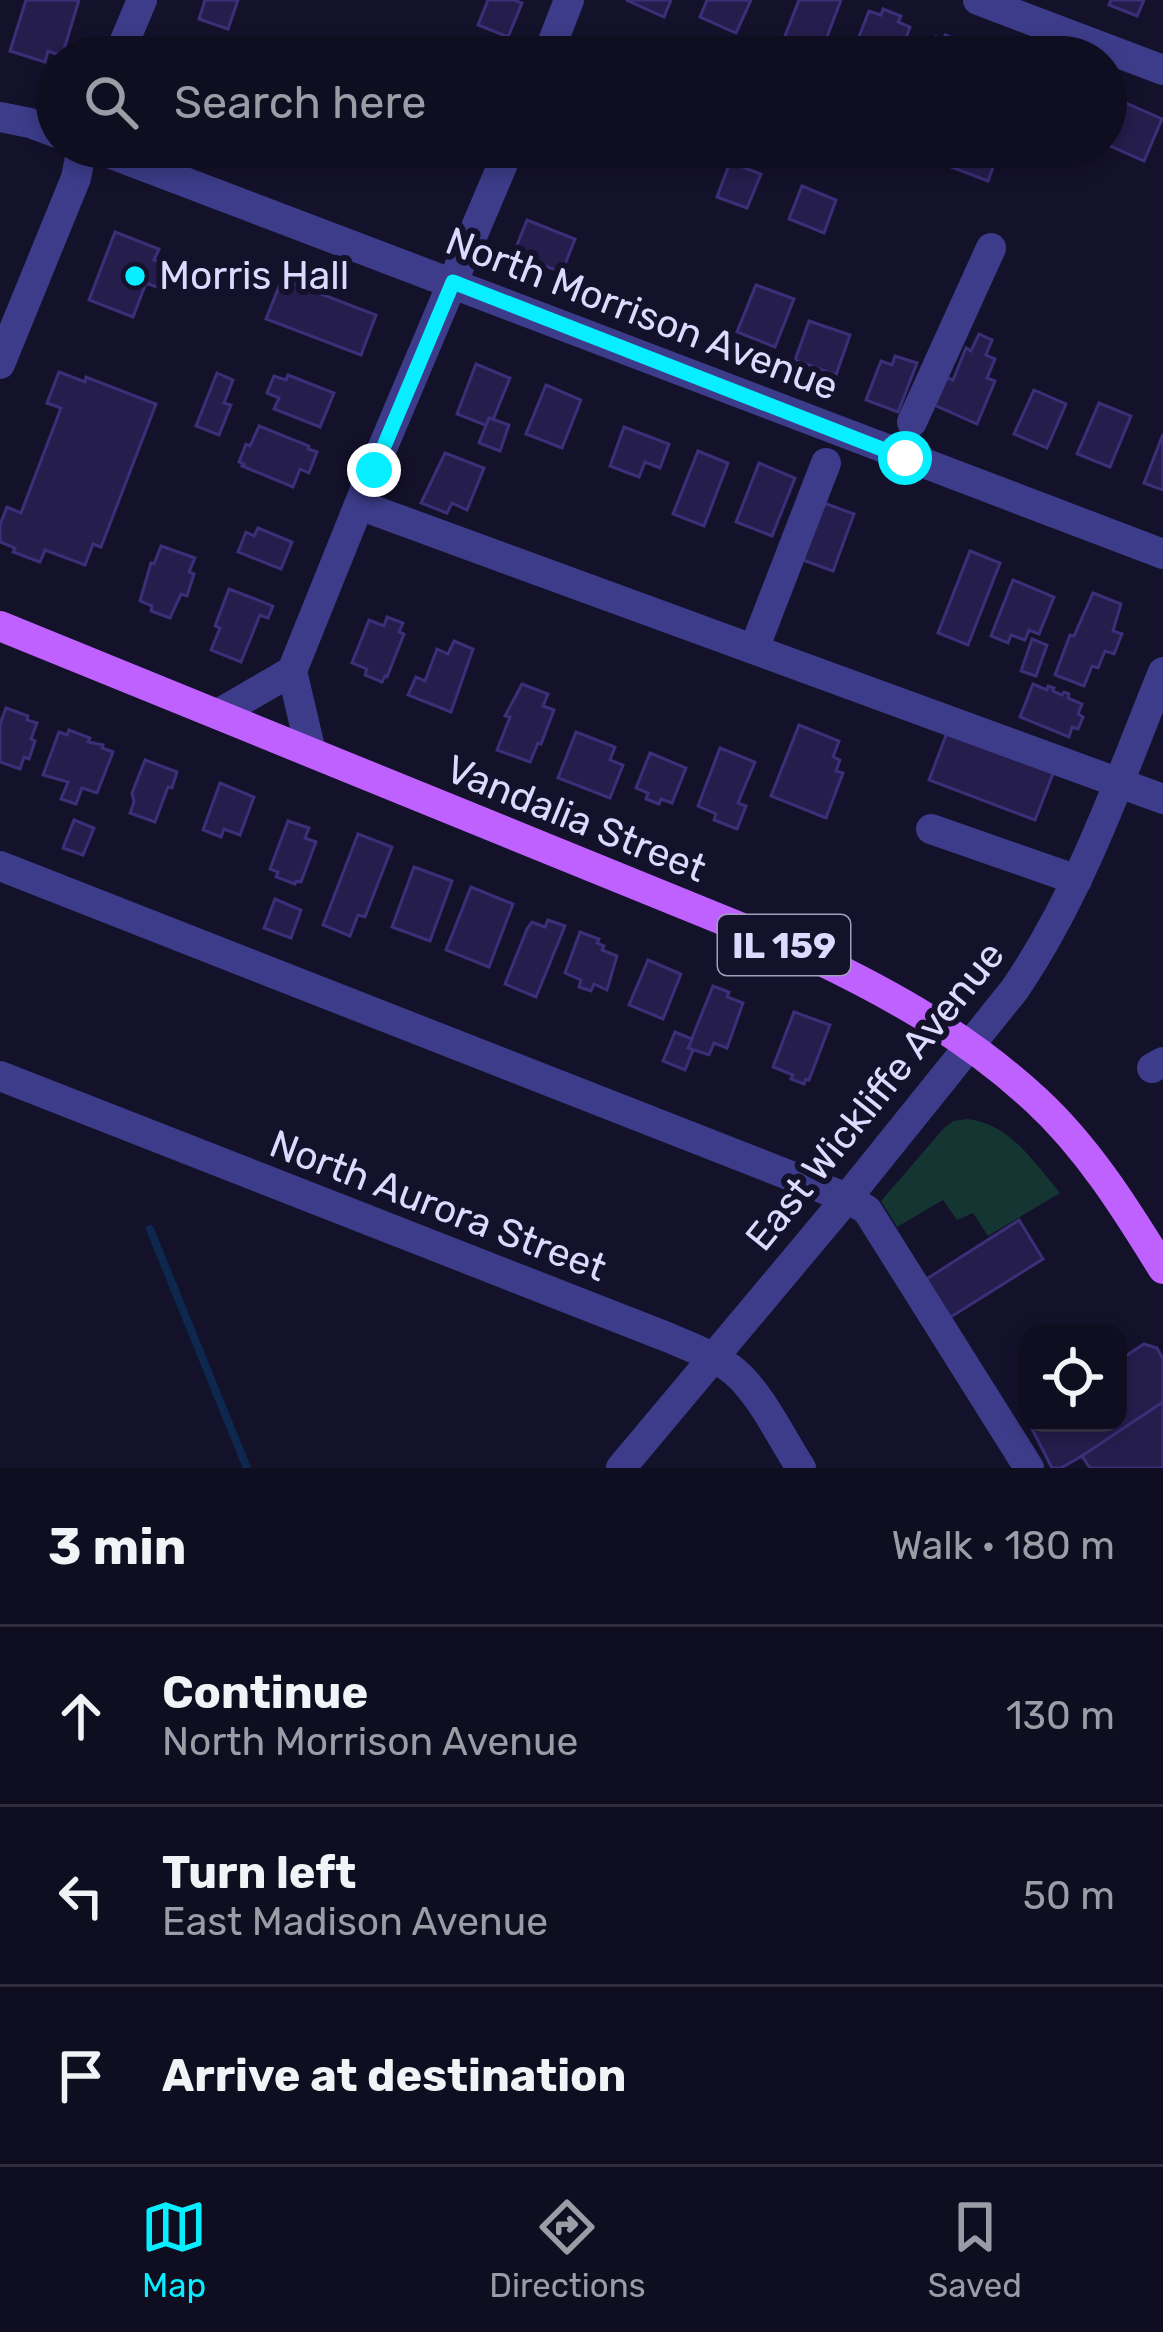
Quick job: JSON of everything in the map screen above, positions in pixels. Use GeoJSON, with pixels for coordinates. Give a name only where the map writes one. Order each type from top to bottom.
{"type":"FeatureCollection","features":[{"type":"Feature","properties":{"kind":"main road","name":"Vandalia Street"},"geometry":{"type":"LineString","coordinates":[[0,626],[811,956],[908,1004],[971,1046],[1036,1100],[1119,1200],[1163,1269]]}},
{"type":"Feature","properties":{"kind":"street"},"geometry":{"type":"LineString","coordinates":[[127,36],[142,0]]}},
{"type":"Feature","properties":{"kind":"street"},"geometry":{"type":"LineString","coordinates":[[555,36],[569,0]]}},
{"type":"Feature","properties":{"kind":"street"},"geometry":{"type":"LineString","coordinates":[[978,0],[1073,36]]}},
{"type":"Feature","properties":{"kind":"street"},"geometry":{"type":"LineString","coordinates":[[1127,56],[1163,70]]}},
{"type":"Feature","properties":{"kind":"street"},"geometry":{"type":"LineString","coordinates":[[0,117],[36,125]]}},
{"type":"Feature","properties":{"kind":"street"},"geometry":{"type":"LineString","coordinates":[[0,364],[78,168]]}},
{"type":"Feature","properties":{"kind":"street","name":"North Morrison Avenue"},"geometry":{"type":"LineString","coordinates":[[149,168],[1163,554]]}},
{"type":"Feature","properties":{"kind":"street"},"geometry":{"type":"LineString","coordinates":[[311,752],[292,671],[501,168]]}},
{"type":"Feature","properties":{"kind":"street"},"geometry":{"type":"LineString","coordinates":[[912,422],[991,248]]}},
{"type":"Feature","properties":{"kind":"street"},"geometry":{"type":"LineString","coordinates":[[754,650],[826,463]]}},
{"type":"Feature","properties":{"kind":"street"},"geometry":{"type":"LineString","coordinates":[[359,505],[1163,799]]}},
{"type":"Feature","properties":{"kind":"street"},"geometry":{"type":"LineString","coordinates":[[218,714],[292,671]]}},
{"type":"Feature","properties":{"kind":"street","name":"East Wickliffe Avenue"},"geometry":{"type":"LineString","coordinates":[[621,1468],[971,1046],[1037,956],[1077,880],[1163,671]]}},
{"type":"Feature","properties":{"kind":"street"},"geometry":{"type":"LineString","coordinates":[[931,829],[1077,880]]}},
{"type":"Feature","properties":{"kind":"street"},"geometry":{"type":"LineString","coordinates":[[0,866],[847,1198],[867,1210],[1029,1468]]}},
{"type":"Feature","properties":{"kind":"street","name":"North Aurora Street"},"geometry":{"type":"LineString","coordinates":[[0,1076],[713,1357],[737,1373],[801,1468]]}},
{"type":"Feature","properties":{"kind":"green space"},"geometry":{"type":"Polygon","coordinates":[[[967,1119],[1008,1136],[1060,1193],[988,1236],[973,1213],[957,1220],[943,1200],[897,1227],[881,1201],[944,1128],[967,1119]]]}},
{"type":"Feature","properties":{"kind":"building"},"geometry":{"type":"Polygon","coordinates":[[[26,0],[79,0],[68,36],[36,36],[36,59],[10,51],[26,0]]]}},
{"type":"Feature","properties":{"kind":"building"},"geometry":{"type":"Polygon","coordinates":[[[205,0],[238,0],[228,29],[199,19],[205,0]]]}},
{"type":"Feature","properties":{"kind":"building"},"geometry":{"type":"Polygon","coordinates":[[[488,0],[522,3],[508,36],[478,25],[488,0]]]}},
{"type":"Feature","properties":{"kind":"building"},"geometry":{"type":"Polygon","coordinates":[[[626,0],[671,0],[664,17],[626,0]]]}},
{"type":"Feature","properties":{"kind":"building"},"geometry":{"type":"Polygon","coordinates":[[[707,0],[751,0],[736,33],[700,17],[707,0]]]}},
{"type":"Feature","properties":{"kind":"building"},"geometry":{"type":"Polygon","coordinates":[[[799,0],[841,0],[827,36],[785,36],[799,0]]]}},
{"type":"Feature","properties":{"kind":"building"},"geometry":{"type":"Polygon","coordinates":[[[1111,0],[1144,0],[1137,16],[1109,5],[1111,0]]]}},
{"type":"Feature","properties":{"kind":"building"},"geometry":{"type":"Polygon","coordinates":[[[883,9],[901,16],[898,22],[910,27],[907,36],[859,36],[869,11],[881,15],[883,9]]]}},
{"type":"Feature","properties":{"kind":"building"},"geometry":{"type":"Polygon","coordinates":[[[1127,103],[1162,119],[1144,161],[1127,153],[1127,103]]]}},
{"type":"Feature","properties":{"kind":"building"},"geometry":{"type":"Polygon","coordinates":[[[728,168],[761,174],[747,208],[717,197],[728,168]]]}},
{"type":"Feature","properties":{"kind":"building"},"geometry":{"type":"Polygon","coordinates":[[[954,168],[993,168],[988,181],[954,168]]]}},
{"type":"Feature","properties":{"kind":"building"},"geometry":{"type":"Polygon","coordinates":[[[802,186],[836,200],[824,233],[789,219],[802,186]]]}},
{"type":"Feature","properties":{"kind":"building"},"geometry":{"type":"Polygon","coordinates":[[[527,220],[575,239],[562,272],[513,255],[527,220]]]}},
{"type":"Feature","properties":{"kind":"building","name":"Morris Hall"},"geometry":{"type":"Polygon","coordinates":[[[115,232],[159,249],[154,260],[175,268],[167,291],[146,283],[133,317],[89,300],[115,232]]]}},
{"type":"Feature","properties":{"kind":"building"},"geometry":{"type":"Polygon","coordinates":[[[282,279],[376,315],[361,355],[266,319],[282,279]]]}},
{"type":"Feature","properties":{"kind":"building"},"geometry":{"type":"Polygon","coordinates":[[[756,285],[794,299],[775,347],[737,332],[756,285]]]}},
{"type":"Feature","properties":{"kind":"building"},"geometry":{"type":"Polygon","coordinates":[[[809,321],[850,335],[836,375],[795,360],[809,321]]]}},
{"type":"Feature","properties":{"kind":"building"},"geometry":{"type":"Polygon","coordinates":[[[979,334],[992,340],[986,355],[995,359],[987,378],[995,381],[977,424],[932,404],[944,376],[953,380],[966,348],[971,351],[979,334]]]}},
{"type":"Feature","properties":{"kind":"building"},"geometry":{"type":"Polygon","coordinates":[[[895,356],[917,363],[898,412],[866,400],[881,361],[892,365],[895,356]]]}},
{"type":"Feature","properties":{"kind":"building"},"geometry":{"type":"Polygon","coordinates":[[[476,364],[510,378],[490,427],[457,414],[476,364]]]}},
{"type":"Feature","properties":{"kind":"building"},"geometry":{"type":"Polygon","coordinates":[[[59,372],[85,382],[86,377],[156,404],[101,547],[93,544],[85,565],[45,550],[40,562],[0,542],[7,507],[21,513],[61,408],[47,403],[59,372]]]}},
{"type":"Feature","properties":{"kind":"building"},"geometry":{"type":"Polygon","coordinates":[[[217,373],[233,380],[224,403],[231,405],[219,435],[196,426],[217,373]]]}},
{"type":"Feature","properties":{"kind":"building"},"geometry":{"type":"Polygon","coordinates":[[[288,375],[334,393],[320,427],[274,409],[279,398],[267,393],[274,376],[286,380],[288,375]]]}},
{"type":"Feature","properties":{"kind":"building"},"geometry":{"type":"Polygon","coordinates":[[[546,385],[581,400],[562,448],[526,434],[546,385]]]}},
{"type":"Feature","properties":{"kind":"building"},"geometry":{"type":"Polygon","coordinates":[[[1034,390],[1066,404],[1047,448],[1014,434],[1034,390]]]}},
{"type":"Feature","properties":{"kind":"building"},"geometry":{"type":"Polygon","coordinates":[[[1099,403],[1131,416],[1110,467],[1077,454],[1099,403]]]}},
{"type":"Feature","properties":{"kind":"building"},"geometry":{"type":"Polygon","coordinates":[[[489,418],[509,425],[500,451],[479,443],[489,418]]]}},
{"type":"Feature","properties":{"kind":"building"},"geometry":{"type":"Polygon","coordinates":[[[259,426],[317,452],[309,473],[300,469],[293,487],[239,462],[259,426]]]}},
{"type":"Feature","properties":{"kind":"building"},"geometry":{"type":"Polygon","coordinates":[[[624,427],[669,444],[660,468],[645,462],[639,477],[610,466],[624,427]]]}},
{"type":"Feature","properties":{"kind":"building"},"geometry":{"type":"Polygon","coordinates":[[[1163,434],[1163,490],[1144,483],[1163,434]]]}},
{"type":"Feature","properties":{"kind":"building"},"geometry":{"type":"Polygon","coordinates":[[[698,451],[728,463],[704,526],[673,514],[698,451]]]}},
{"type":"Feature","properties":{"kind":"building"},"geometry":{"type":"Polygon","coordinates":[[[445,453],[484,468],[467,510],[452,503],[447,513],[421,503],[445,453]]]}},
{"type":"Feature","properties":{"kind":"building"},"geometry":{"type":"Polygon","coordinates":[[[759,463],[795,478],[772,536],[736,522],[759,463]]]}},
{"type":"Feature","properties":{"kind":"building"},"geometry":{"type":"Polygon","coordinates":[[[816,500],[854,514],[833,571],[795,557],[816,500]]]}},
{"type":"Feature","properties":{"kind":"building"},"geometry":{"type":"Polygon","coordinates":[[[258,528],[292,542],[281,569],[238,552],[246,532],[254,536],[258,528]]]}},
{"type":"Feature","properties":{"kind":"building"},"geometry":{"type":"Polygon","coordinates":[[[161,546],[195,558],[187,596],[181,594],[170,618],[140,601],[161,546]]]}},
{"type":"Feature","properties":{"kind":"building"},"geometry":{"type":"Polygon","coordinates":[[[970,551],[1000,563],[968,645],[938,633],[970,551]]]}},
{"type":"Feature","properties":{"kind":"building"},"geometry":{"type":"Polygon","coordinates":[[[1013,580],[1054,597],[1039,634],[1029,630],[1025,640],[1011,635],[1008,643],[991,636],[1013,580]]]}},
{"type":"Feature","properties":{"kind":"building"},"geometry":{"type":"Polygon","coordinates":[[[229,589],[273,606],[268,618],[260,615],[241,662],[211,650],[229,589]]]}},
{"type":"Feature","properties":{"kind":"building"},"geometry":{"type":"Polygon","coordinates":[[[1093,593],[1121,604],[1113,631],[1122,634],[1114,654],[1105,651],[1098,668],[1092,666],[1084,686],[1055,675],[1093,593]]]}},
{"type":"Feature","properties":{"kind":"building"},"geometry":{"type":"Polygon","coordinates":[[[387,617],[403,623],[399,632],[404,634],[382,682],[352,663],[369,620],[384,626],[387,617]]]}},
{"type":"Feature","properties":{"kind":"building"},"geometry":{"type":"Polygon","coordinates":[[[1032,639],[1047,645],[1036,676],[1021,671],[1032,639]]]}},
{"type":"Feature","properties":{"kind":"building"},"geometry":{"type":"Polygon","coordinates":[[[454,641],[473,649],[451,712],[408,695],[416,677],[425,681],[437,649],[448,654],[454,641]]]}},
{"type":"Feature","properties":{"kind":"building"},"geometry":{"type":"Polygon","coordinates":[[[522,684],[548,694],[543,706],[554,710],[530,762],[497,750],[510,717],[505,716],[522,684]]]}},
{"type":"Feature","properties":{"kind":"building"},"geometry":{"type":"Polygon","coordinates":[[[1033,684],[1069,694],[1068,698],[1082,704],[1078,714],[1083,717],[1069,737],[1020,717],[1033,684]]]}},
{"type":"Feature","properties":{"kind":"building"},"geometry":{"type":"Polygon","coordinates":[[[6,708],[37,723],[29,759],[24,757],[20,769],[0,762],[0,724],[6,708]]]}},
{"type":"Feature","properties":{"kind":"building"},"geometry":{"type":"Polygon","coordinates":[[[799,725],[839,741],[833,757],[840,760],[836,771],[843,773],[826,818],[771,796],[799,725]]]}},
{"type":"Feature","properties":{"kind":"building"},"geometry":{"type":"Polygon","coordinates":[[[69,730],[113,752],[97,793],[82,788],[76,804],[61,799],[68,782],[43,775],[59,732],[67,735],[69,730]]]}},
{"type":"Feature","properties":{"kind":"building"},"geometry":{"type":"Polygon","coordinates":[[[948,730],[1054,771],[1035,820],[929,780],[948,730]]]}},
{"type":"Feature","properties":{"kind":"building"},"geometry":{"type":"Polygon","coordinates":[[[576,732],[615,747],[610,760],[623,765],[610,798],[558,778],[576,732]]]}},
{"type":"Feature","properties":{"kind":"building"},"geometry":{"type":"Polygon","coordinates":[[[720,748],[755,762],[738,803],[746,806],[737,829],[714,820],[716,814],[698,806],[720,748]]]}},
{"type":"Feature","properties":{"kind":"building"},"geometry":{"type":"Polygon","coordinates":[[[650,753],[686,768],[672,803],[646,799],[648,793],[636,788],[650,753]]]}},
{"type":"Feature","properties":{"kind":"building"},"geometry":{"type":"Polygon","coordinates":[[[145,760],[177,772],[155,822],[130,813],[145,760]]]}},
{"type":"Feature","properties":{"kind":"building"},"geometry":{"type":"Polygon","coordinates":[[[220,783],[254,797],[240,835],[224,829],[221,837],[203,830],[220,783]]]}},
{"type":"Feature","properties":{"kind":"building"},"geometry":{"type":"Polygon","coordinates":[[[74,820],[94,828],[83,855],[63,848],[74,820]]]}},
{"type":"Feature","properties":{"kind":"building"},"geometry":{"type":"Polygon","coordinates":[[[288,821],[309,828],[305,838],[316,842],[301,882],[295,884],[276,877],[278,872],[270,869],[288,821]]]}},
{"type":"Feature","properties":{"kind":"building"},"geometry":{"type":"Polygon","coordinates":[[[358,834],[392,847],[365,917],[358,915],[350,936],[323,925],[358,834]]]}},
{"type":"Feature","properties":{"kind":"building"},"geometry":{"type":"Polygon","coordinates":[[[414,867],[452,881],[430,941],[392,927],[414,867]]]}},
{"type":"Feature","properties":{"kind":"building"},"geometry":{"type":"Polygon","coordinates":[[[471,887],[513,904],[489,967],[446,950],[471,887]]]}},
{"type":"Feature","properties":{"kind":"building"},"geometry":{"type":"Polygon","coordinates":[[[275,899],[301,910],[291,938],[264,928],[275,899]]]}},
{"type":"Feature","properties":{"kind":"building"},"geometry":{"type":"Polygon","coordinates":[[[548,920],[565,926],[536,997],[505,984],[527,929],[532,922],[545,927],[548,920]]]}},
{"type":"Feature","properties":{"kind":"building"},"geometry":{"type":"Polygon","coordinates":[[[580,932],[599,939],[602,950],[617,956],[607,990],[594,984],[591,991],[579,987],[581,980],[565,973],[580,932]]]}},
{"type":"Feature","properties":{"kind":"building"},"geometry":{"type":"Polygon","coordinates":[[[648,960],[681,974],[663,1019],[629,1005],[648,960]]]}},
{"type":"Feature","properties":{"kind":"building"},"geometry":{"type":"Polygon","coordinates":[[[713,986],[743,1003],[727,1048],[714,1043],[709,1055],[688,1048],[713,986]]]}},
{"type":"Feature","properties":{"kind":"building"},"geometry":{"type":"Polygon","coordinates":[[[794,1012],[830,1025],[804,1084],[773,1067],[794,1012]]]}},
{"type":"Feature","properties":{"kind":"building"},"geometry":{"type":"Polygon","coordinates":[[[675,1032],[692,1039],[685,1070],[663,1061],[675,1032]]]}},
{"type":"Feature","properties":{"kind":"building"},"geometry":{"type":"Polygon","coordinates":[[[1019,1220],[1043,1259],[949,1318],[925,1280],[1019,1220]]]}},
{"type":"Feature","properties":{"kind":"building"},"geometry":{"type":"Polygon","coordinates":[[[1144,1344],[1157,1348],[1163,1359],[1163,1402],[1127,1426],[1127,1355],[1144,1344]]]}},
{"type":"Feature","properties":{"kind":"building"},"geometry":{"type":"Polygon","coordinates":[[[1163,1402],[1163,1468],[1090,1468],[1082,1456],[1118,1432],[1127,1432],[1127,1426],[1163,1402]]]}},
{"type":"Feature","properties":{"kind":"building"},"geometry":{"type":"Polygon","coordinates":[[[1034,1432],[1118,1432],[1061,1468],[1052,1468],[1034,1432]]]}},
{"type":"Feature","properties":{"kind":"waterway"},"geometry":{"type":"LineString","coordinates":[[150,1229],[247,1468]]}},
{"type":"Feature","properties":{"kind":"place","name":"Morris Hall"},"geometry":{"type":"Point","coordinates":[135,276]}},
{"type":"Feature","properties":{"kind":"route"},"geometry":{"type":"LineString","coordinates":[[374,470],[453,282],[905,458]]}}]}
